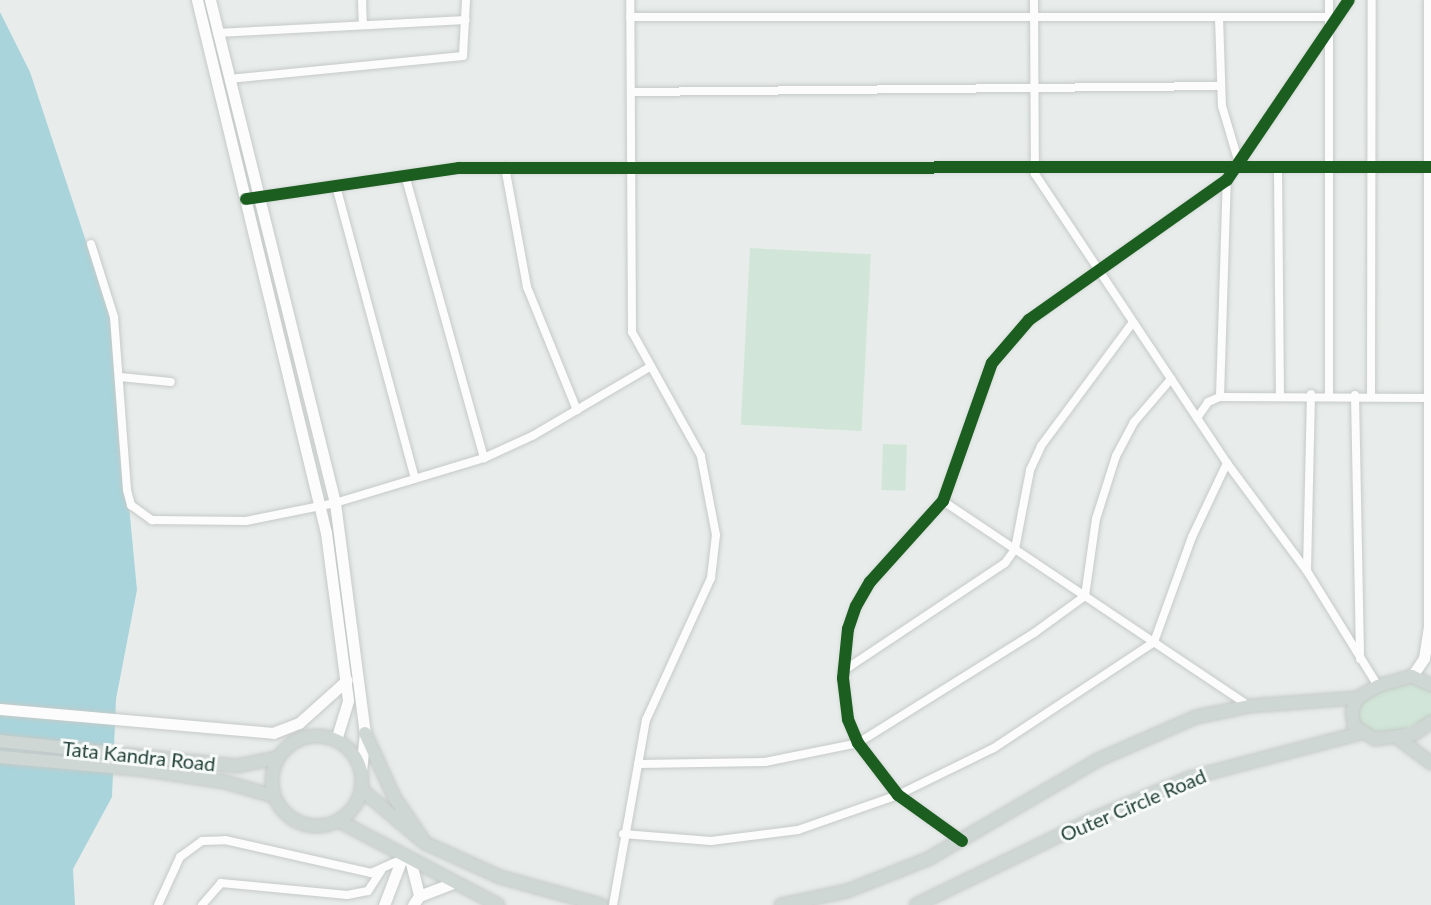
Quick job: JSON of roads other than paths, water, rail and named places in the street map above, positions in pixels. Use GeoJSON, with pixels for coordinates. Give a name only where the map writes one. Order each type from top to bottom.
{"type":"FeatureCollection","features":[{"type":"Feature","properties":{"kind":"main road"},"geometry":{"type":"LineString","coordinates":[[197,0],[320,506],[347,680],[347,716],[336,740]]}},
{"type":"Feature","properties":{"kind":"main road"},"geometry":{"type":"LineString","coordinates":[[210,0],[262,196],[335,503],[365,733],[362,790],[354,808],[339,821],[320,826],[300,824],[284,813],[273,796],[271,777],[277,758],[305,737],[336,740],[361,771]]}},
{"type":"Feature","properties":{"kind":"main road"},"geometry":{"type":"LineString","coordinates":[[1412,676],[1428,644],[1429,0]]}},
{"type":"Feature","properties":{"kind":"main road"},"geometry":{"type":"LineString","coordinates":[[781,905],[893,875],[962,841],[1149,735],[1249,706],[1357,698],[1378,686],[1412,676],[1431,685]]}},
{"type":"Feature","properties":{"kind":"main road"},"geometry":{"type":"LineString","coordinates":[[0,709],[273,733],[299,723],[347,680]]}},
{"type":"Feature","properties":{"kind":"main road"},"geometry":{"type":"LineString","coordinates":[[1357,698],[1352,719],[1360,733],[1375,739],[1399,739],[1431,722]]}},
{"type":"Feature","properties":{"kind":"main road"},"geometry":{"type":"LineString","coordinates":[[365,733],[394,797],[422,841]]}},
{"type":"Feature","properties":{"kind":"main road","name":"Outer Circle Road"},"geometry":{"type":"LineString","coordinates":[[916,905],[1189,778],[1360,733]]}},
{"type":"Feature","properties":{"kind":"main road"},"geometry":{"type":"LineString","coordinates":[[1399,739],[1431,763]]}},
{"type":"Feature","properties":{"kind":"main road","name":"Tata Kandra Road"},"geometry":{"type":"LineString","coordinates":[[0,741],[237,766],[277,758]]}},
{"type":"Feature","properties":{"kind":"main road"},"geometry":{"type":"LineString","coordinates":[[0,757],[146,770],[225,782],[273,796]]}},
{"type":"Feature","properties":{"kind":"main road"},"geometry":{"type":"LineString","coordinates":[[362,790],[422,841],[500,877],[601,905]]}},
{"type":"Feature","properties":{"kind":"main road"},"geometry":{"type":"LineString","coordinates":[[339,821],[451,884],[498,905]]}},
{"type":"Feature","properties":{"kind":"main road"},"geometry":{"type":"LineString","coordinates":[[384,905],[406,860],[422,841]]}},
{"type":"Feature","properties":{"kind":"main road"},"geometry":{"type":"LineString","coordinates":[[406,860],[416,900],[451,884]]}},
{"type":"Feature","properties":{"kind":"street"},"geometry":{"type":"LineString","coordinates":[[362,0],[363,24]]}},
{"type":"Feature","properties":{"kind":"street"},"geometry":{"type":"LineString","coordinates":[[229,79],[463,56],[466,0]]}},
{"type":"Feature","properties":{"kind":"street"},"geometry":{"type":"LineString","coordinates":[[613,905],[623,834],[652,698],[711,578],[716,535],[701,456],[632,332],[630,0]]}},
{"type":"Feature","properties":{"kind":"street"},"geometry":{"type":"LineString","coordinates":[[1034,0],[1035,171],[1227,463],[1307,571],[1378,686]]}},
{"type":"Feature","properties":{"kind":"street"},"geometry":{"type":"LineString","coordinates":[[1329,0],[1329,396]]}},
{"type":"Feature","properties":{"kind":"street"},"geometry":{"type":"LineString","coordinates":[[962,841],[898,795],[858,743],[848,719],[843,671],[848,629],[870,582],[943,501],[992,363],[1029,320],[1227,180],[1349,0]]}},
{"type":"Feature","properties":{"kind":"street"},"geometry":{"type":"LineString","coordinates":[[1371,396],[1374,169],[1372,0]]}},
{"type":"Feature","properties":{"kind":"street"},"geometry":{"type":"LineString","coordinates":[[630,17],[1329,17]]}},
{"type":"Feature","properties":{"kind":"street"},"geometry":{"type":"LineString","coordinates":[[1219,17],[1225,124],[1236,167]]}},
{"type":"Feature","properties":{"kind":"street"},"geometry":{"type":"LineString","coordinates":[[217,33],[466,20]]}},
{"type":"Feature","properties":{"kind":"street"},"geometry":{"type":"LineString","coordinates":[[631,92],[1221,86]]}},
{"type":"Feature","properties":{"kind":"street"},"geometry":{"type":"LineString","coordinates":[[246,199],[405,175],[505,167],[630,171],[1035,171],[1236,167],[1278,171],[1430,167]]}},
{"type":"Feature","properties":{"kind":"street"},"geometry":{"type":"LineString","coordinates":[[505,167],[527,287],[577,410]]}},
{"type":"Feature","properties":{"kind":"street"},"geometry":{"type":"LineString","coordinates":[[1278,171],[1280,394]]}},
{"type":"Feature","properties":{"kind":"street"},"geometry":{"type":"LineString","coordinates":[[405,175],[484,458]]}},
{"type":"Feature","properties":{"kind":"street"},"geometry":{"type":"LineString","coordinates":[[1220,397],[1227,180]]}},
{"type":"Feature","properties":{"kind":"street"},"geometry":{"type":"LineString","coordinates":[[336,186],[415,479]]}},
{"type":"Feature","properties":{"kind":"street"},"geometry":{"type":"LineString","coordinates":[[91,244],[114,317],[127,490],[141,514],[165,522],[246,521],[335,503],[484,458],[577,410],[650,367]]}},
{"type":"Feature","properties":{"kind":"street"},"geometry":{"type":"LineString","coordinates":[[843,671],[1005,563],[1015,549],[1030,470],[1041,446],[1133,322]]}},
{"type":"Feature","properties":{"kind":"street"},"geometry":{"type":"LineString","coordinates":[[120,377],[171,382]]}},
{"type":"Feature","properties":{"kind":"street"},"geometry":{"type":"LineString","coordinates":[[638,764],[765,762],[858,743],[964,680],[1085,596],[1096,519],[1116,456],[1134,422],[1171,379]]}},
{"type":"Feature","properties":{"kind":"street"},"geometry":{"type":"LineString","coordinates":[[1197,418],[1208,402],[1220,397],[1311,394],[1429,398]]}},
{"type":"Feature","properties":{"kind":"street"},"geometry":{"type":"LineString","coordinates":[[1307,571],[1311,394]]}},
{"type":"Feature","properties":{"kind":"street"},"geometry":{"type":"LineString","coordinates":[[1355,395],[1360,660]]}},
{"type":"Feature","properties":{"kind":"street"},"geometry":{"type":"LineString","coordinates":[[623,834],[735,839],[818,825],[898,795],[994,748],[1154,642],[1192,537],[1227,463]]}},
{"type":"Feature","properties":{"kind":"street"},"geometry":{"type":"LineString","coordinates":[[943,501],[1249,706]]}},
{"type":"Feature","properties":{"kind":"street"},"geometry":{"type":"LineString","coordinates":[[158,905],[180,857],[202,841],[225,840],[371,873],[406,860]]}},
{"type":"Feature","properties":{"kind":"street"},"geometry":{"type":"LineString","coordinates":[[202,905],[221,883],[347,895],[368,891],[381,871]]}},
{"type":"Feature","properties":{"kind":"water"},"geometry":{"type":"Polygon","coordinates":[[[0,12],[30,72],[111,317],[137,590],[116,699],[112,797],[73,869],[75,905],[0,905],[0,12]]]}}]}
